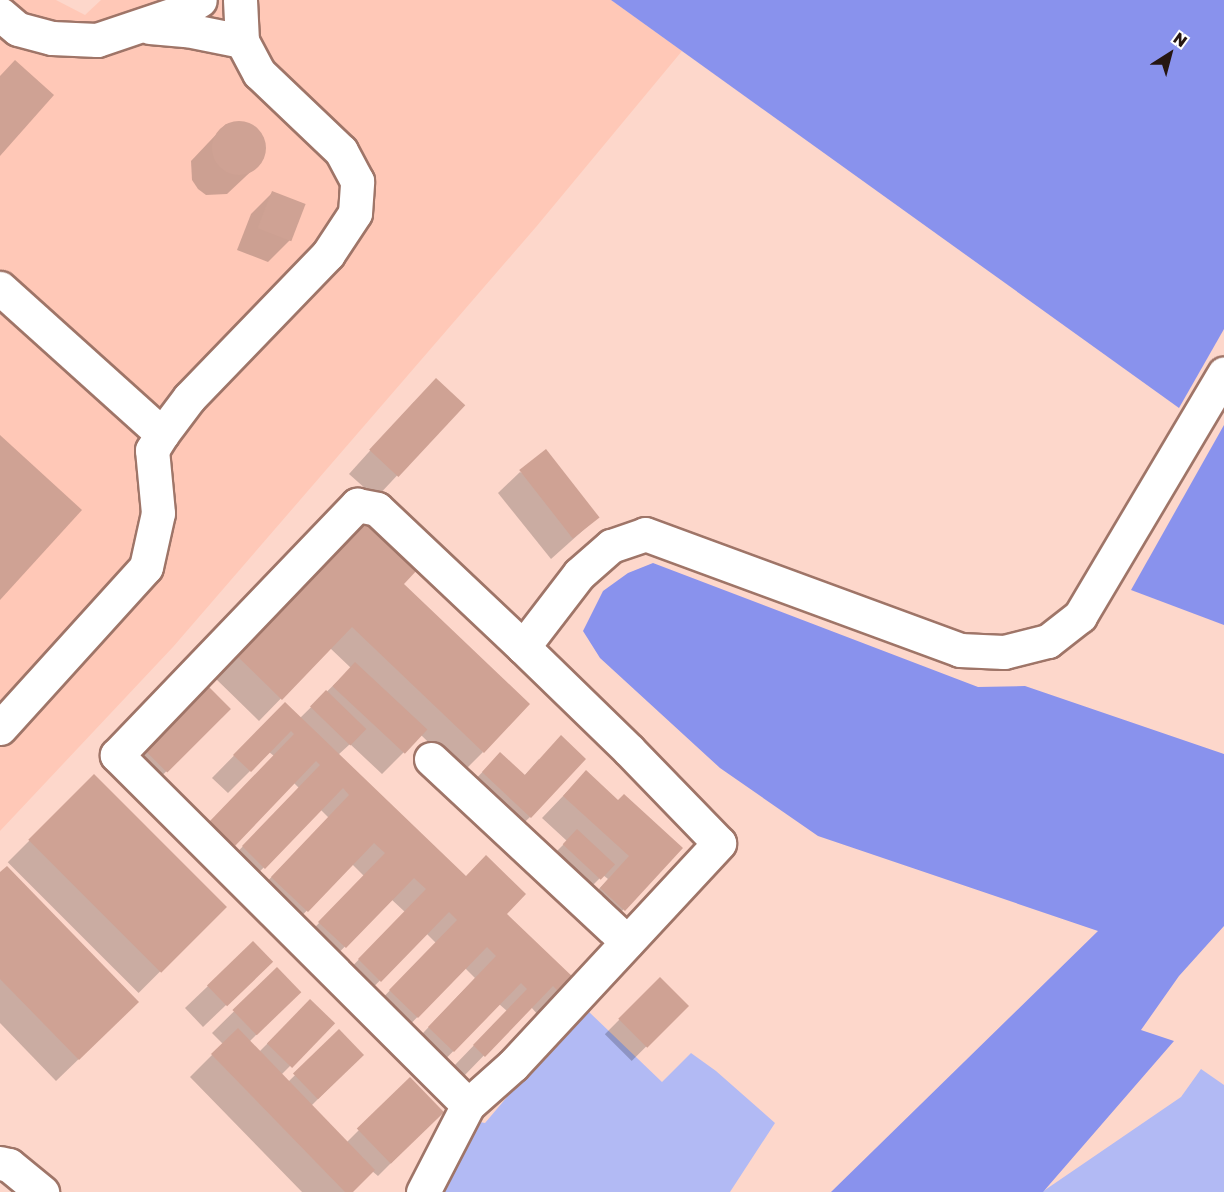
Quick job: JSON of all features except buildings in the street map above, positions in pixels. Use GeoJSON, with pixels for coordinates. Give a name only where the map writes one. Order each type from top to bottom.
{"type":"FeatureCollection","features":[{"type":"Feature","properties":{"kind":"lane"},"geometry":{"type":"LineString","coordinates":[[6,25],[52,38],[97,40],[180,12],[200,0]]}},
{"type":"Feature","properties":{"kind":"lane"},"geometry":{"type":"LineString","coordinates":[[0,728],[146,567],[158,513],[152,450],[162,434],[189,398],[328,254],[355,213],[357,181],[341,151],[259,74],[242,41],[240,0]]}},
{"type":"Feature","properties":{"kind":"lane"},"geometry":{"type":"LineString","coordinates":[[142,26],[187,30],[242,41]]}},
{"type":"Feature","properties":{"kind":"lane"},"geometry":{"type":"LineString","coordinates":[[0,288],[162,434]]}},
{"type":"Feature","properties":{"kind":"lane"},"geometry":{"type":"LineString","coordinates":[[523,647],[579,574],[611,546],[645,534],[960,650],[1004,652],[1048,641],[1080,616],[1224,372]]}},
{"type":"Feature","properties":{"kind":"lane"},"geometry":{"type":"LineString","coordinates":[[423,1192],[468,1105],[513,1065],[719,843],[629,750],[377,509],[357,505],[117,755],[468,1105]]}},
{"type":"Feature","properties":{"kind":"lane"},"geometry":{"type":"LineString","coordinates":[[431,759],[627,942]]}},
{"type":"Feature","properties":{"kind":"lane"},"geometry":{"type":"LineString","coordinates":[[0,1163],[9,1165],[42,1192]]}},
{"type":"Feature","properties":{"kind":"shaded area"},"geometry":{"type":"Polygon","coordinates":[[[0,0],[56,0],[85,15],[101,0],[611,0],[682,51],[536,227],[173,647],[0,831],[0,0]]]}},
{"type":"Feature","properties":{"kind":"shaded area"},"geometry":{"type":"Polygon","coordinates":[[[611,0],[1224,0],[1224,329],[1179,408],[611,0]]]}},
{"type":"Feature","properties":{"kind":"shaded area"},"geometry":{"type":"Polygon","coordinates":[[[1224,425],[1224,625],[1131,590],[1224,425]]]}},
{"type":"Feature","properties":{"kind":"shaded area"},"geometry":{"type":"Polygon","coordinates":[[[653,563],[978,687],[1025,686],[1224,754],[1224,926],[1179,976],[1141,1030],[1174,1041],[1043,1192],[831,1192],[1098,931],[818,836],[720,768],[600,658],[583,631],[603,591],[628,573],[653,563]]]}},
{"type":"Feature","properties":{"kind":"shaded area"},"geometry":{"type":"Polygon","coordinates":[[[588,1011],[662,1082],[691,1053],[716,1071],[775,1123],[730,1192],[436,1192],[468,1120],[485,1123],[551,1045],[588,1011]]]}},
{"type":"Feature","properties":{"kind":"shaded area"},"geometry":{"type":"Polygon","coordinates":[[[1201,1069],[1224,1085],[1224,1192],[1042,1192],[1181,1097],[1201,1069]]]}}]}
